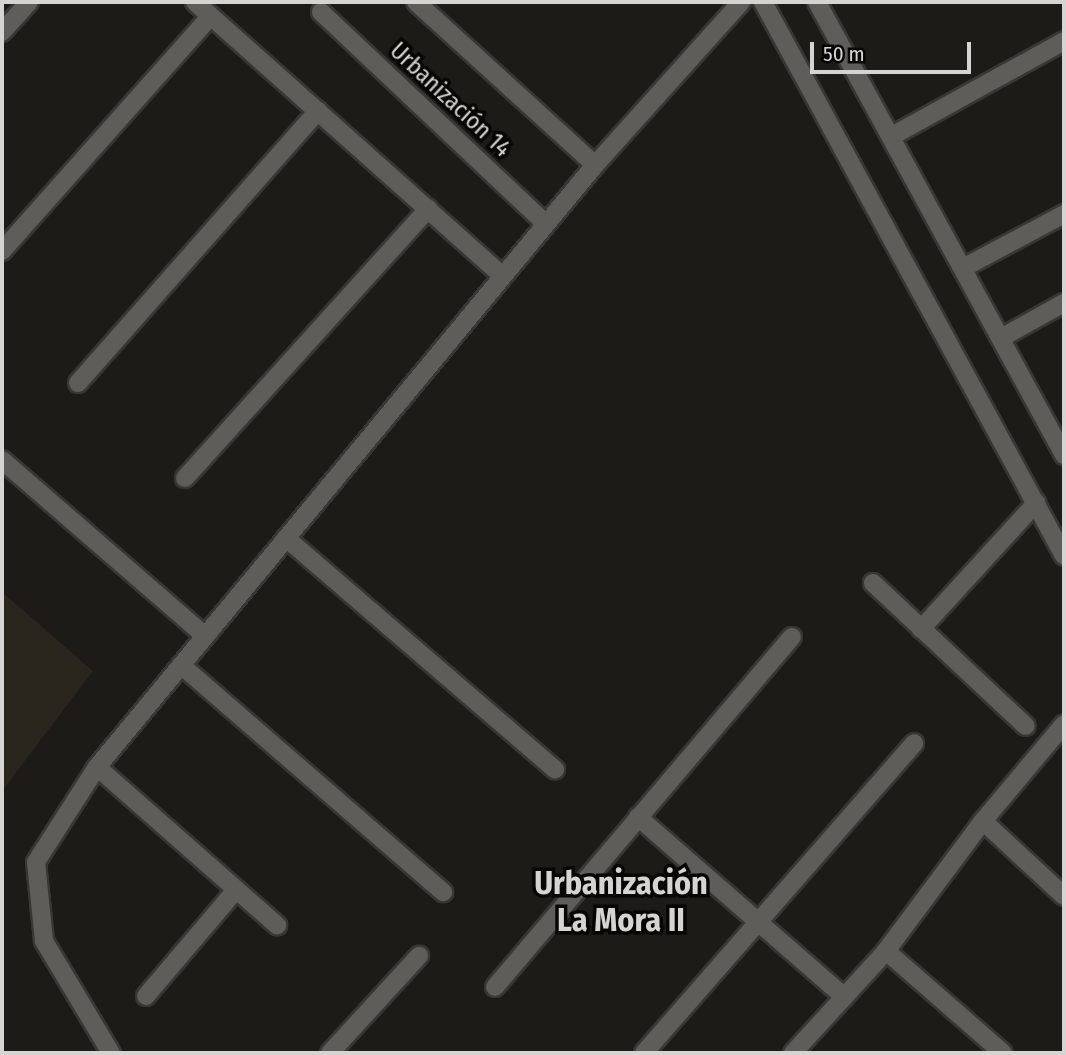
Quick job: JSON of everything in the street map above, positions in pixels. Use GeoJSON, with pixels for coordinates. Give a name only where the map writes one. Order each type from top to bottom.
{"type":"FeatureCollection","features":[{"type":"Feature","properties":{"kind":"street"},"geometry":{"type":"LineString","coordinates":[[2,33],[29,2]]}},
{"type":"Feature","properties":{"kind":"street"},"geometry":{"type":"LineString","coordinates":[[195,2],[503,276]]}},
{"type":"Feature","properties":{"kind":"street"},"geometry":{"type":"LineString","coordinates":[[416,2],[595,165]]}},
{"type":"Feature","properties":{"kind":"street"},"geometry":{"type":"LineString","coordinates":[[111,1053],[44,941],[36,862],[97,767],[595,165],[741,2]]}},
{"type":"Feature","properties":{"kind":"street"},"geometry":{"type":"LineString","coordinates":[[763,2],[1064,556]]}},
{"type":"Feature","properties":{"kind":"street"},"geometry":{"type":"LineString","coordinates":[[817,2],[1063,449]]}},
{"type":"Feature","properties":{"kind":"street","name":"Urbanización 14"},"geometry":{"type":"LineString","coordinates":[[321,12],[546,224]]}},
{"type":"Feature","properties":{"kind":"street"},"geometry":{"type":"LineString","coordinates":[[2,251],[211,16]]}},
{"type":"Feature","properties":{"kind":"street"},"geometry":{"type":"LineString","coordinates":[[892,136],[1064,41]]}},
{"type":"Feature","properties":{"kind":"street"},"geometry":{"type":"LineString","coordinates":[[78,383],[318,111]]}},
{"type":"Feature","properties":{"kind":"street"},"geometry":{"type":"LineString","coordinates":[[185,478],[428,209]]}},
{"type":"Feature","properties":{"kind":"street"},"geometry":{"type":"LineString","coordinates":[[963,268],[1064,214]]}},
{"type":"Feature","properties":{"kind":"street"},"geometry":{"type":"LineString","coordinates":[[1001,338],[1064,303]]}},
{"type":"Feature","properties":{"kind":"street"},"geometry":{"type":"LineString","coordinates":[[2,460],[205,636]]}},
{"type":"Feature","properties":{"kind":"street"},"geometry":{"type":"LineString","coordinates":[[921,629],[1036,503]]}},
{"type":"Feature","properties":{"kind":"street"},"geometry":{"type":"LineString","coordinates":[[286,538],[555,769]]}},
{"type":"Feature","properties":{"kind":"street"},"geometry":{"type":"LineString","coordinates":[[873,583],[1026,726]]}},
{"type":"Feature","properties":{"kind":"street"},"geometry":{"type":"LineString","coordinates":[[495,987],[792,637]]}},
{"type":"Feature","properties":{"kind":"street"},"geometry":{"type":"LineString","coordinates":[[181,665],[443,892]]}},
{"type":"Feature","properties":{"kind":"street"},"geometry":{"type":"LineString","coordinates":[[793,1053],[886,951],[983,821],[1064,724]]}},
{"type":"Feature","properties":{"kind":"street"},"geometry":{"type":"LineString","coordinates":[[644,1053],[914,743]]}},
{"type":"Feature","properties":{"kind":"street"},"geometry":{"type":"LineString","coordinates":[[97,767],[235,891],[277,925]]}},
{"type":"Feature","properties":{"kind":"street"},"geometry":{"type":"LineString","coordinates":[[638,817],[844,997]]}},
{"type":"Feature","properties":{"kind":"street"},"geometry":{"type":"LineString","coordinates":[[983,821],[1063,893]]}},
{"type":"Feature","properties":{"kind":"street"},"geometry":{"type":"LineString","coordinates":[[146,996],[235,891]]}},
{"type":"Feature","properties":{"kind":"street"},"geometry":{"type":"LineString","coordinates":[[886,951],[1003,1053]]}},
{"type":"Feature","properties":{"kind":"street"},"geometry":{"type":"LineString","coordinates":[[330,1053],[419,956]]}},
{"type":"Feature","properties":{"kind":"shaded area"},"geometry":{"type":"Polygon","coordinates":[[[2,592],[93,671],[2,791],[2,592]]]}},
{"type":"Feature","properties":{"kind":"district","name":"Urbanización La Mora II"},"geometry":{"type":"Point","coordinates":[621,902]}}]}
